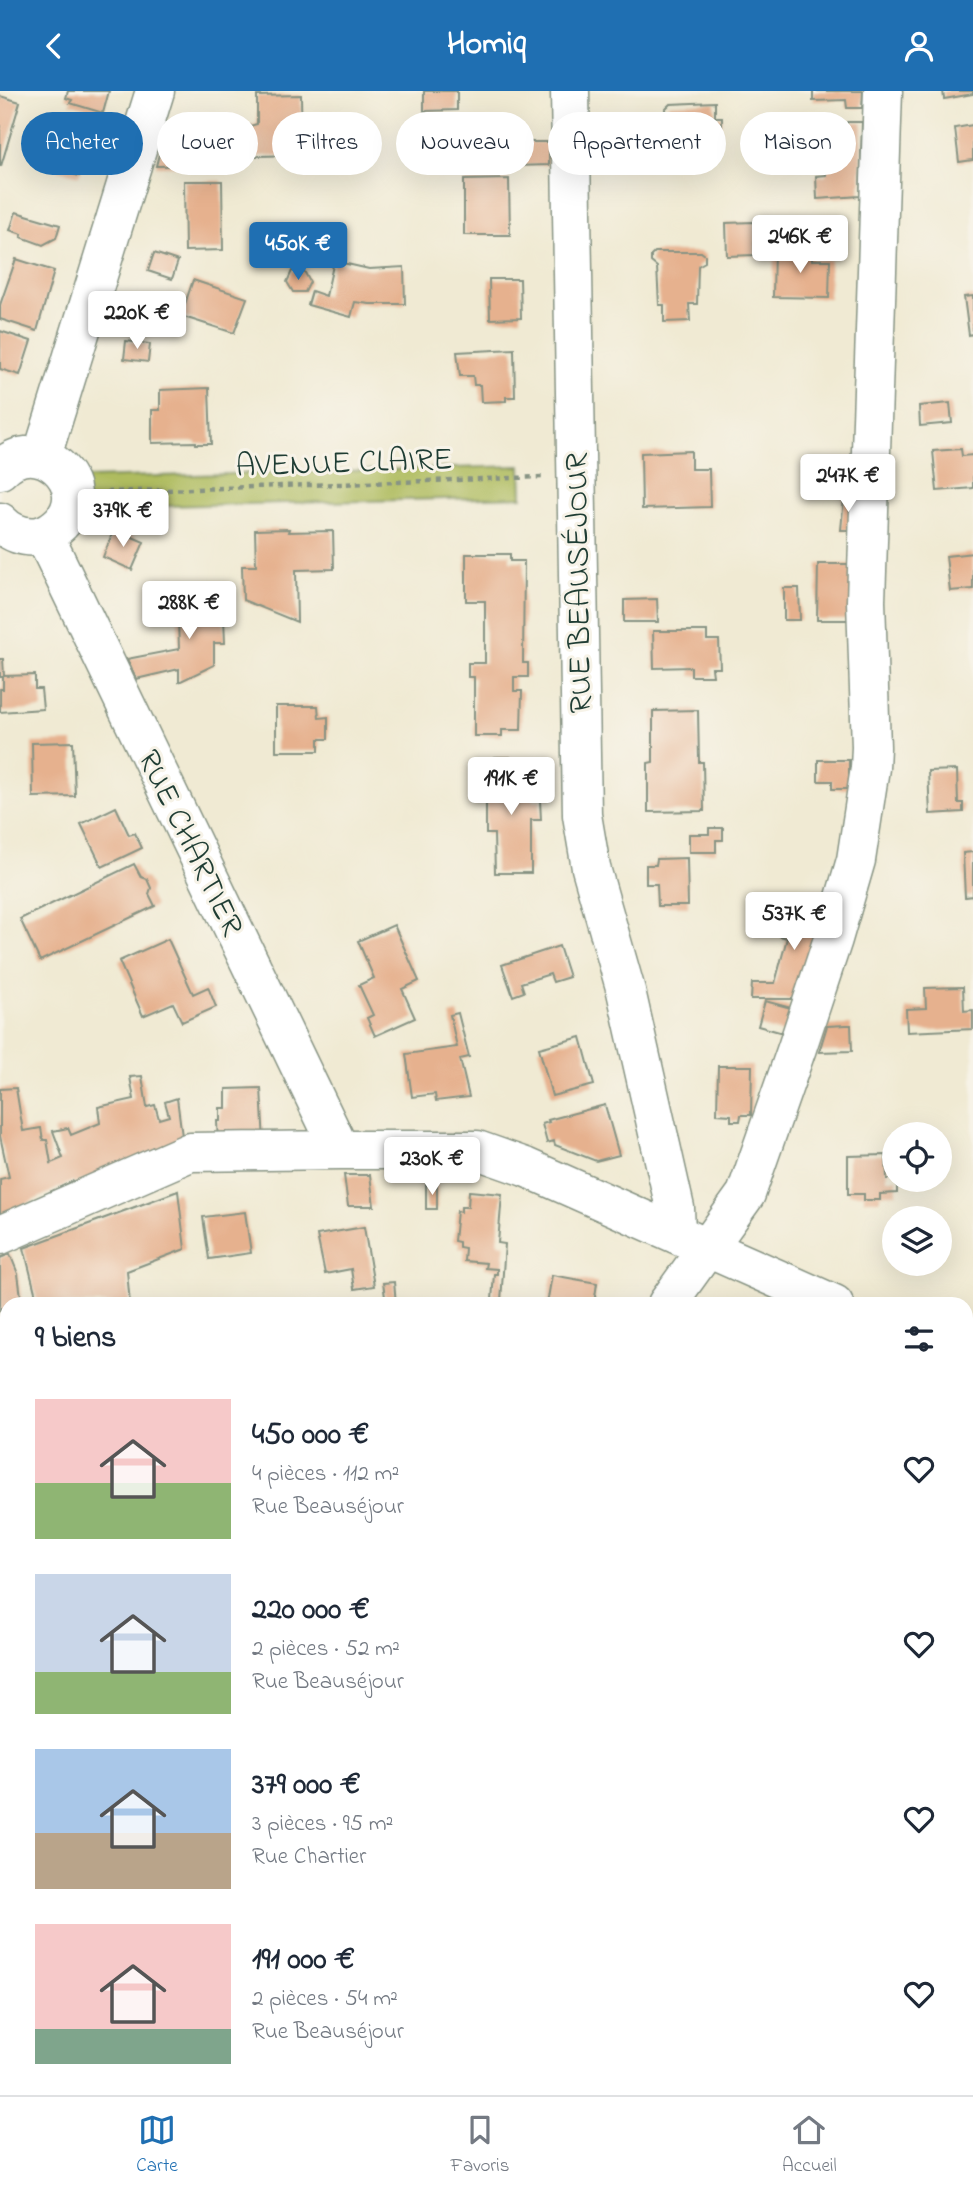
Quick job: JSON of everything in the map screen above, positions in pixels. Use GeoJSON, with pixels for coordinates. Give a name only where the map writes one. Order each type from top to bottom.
{"type":"FeatureCollection","features":[{"type":"Feature","properties":{"kind":"street"},"geometry":{"type":"LineString","coordinates":[[42,456],[155,91]]}},
{"type":"Feature","properties":{"kind":"street","name":"RUE BEAUSÉJOUR"},"geometry":{"type":"LineString","coordinates":[[570,91],[582,815],[591,868],[626,991],[675,1208],[693,1240]]}},
{"type":"Feature","properties":{"kind":"street"},"geometry":{"type":"LineString","coordinates":[[670,1297],[693,1240],[746,1194],[833,939],[856,860],[870,768],[866,601],[883,91]]}},
{"type":"Feature","properties":{"kind":"street"},"geometry":{"type":"LineString","coordinates":[[0,470],[17,457],[42,456],[62,470],[72,493],[71,506],[65,519],[56,529],[44,535],[29,537],[14,533],[0,522]]}},
{"type":"Feature","properties":{"kind":"street","name":"RUE CHARTIER"},"geometry":{"type":"LineString","coordinates":[[44,535],[340,1150]]}},
{"type":"Feature","properties":{"kind":"street"},"geometry":{"type":"LineString","coordinates":[[0,1235],[190,1152],[477,1150],[525,1167],[819,1297]]}},
{"type":"Feature","properties":{"kind":"path","name":"AVENUE CLAIRE"},"geometry":{"type":"LineString","coordinates":[[72,493],[575,476]]}},
{"type":"Feature","properties":{"kind":"green space"},"geometry":{"type":"Polygon","coordinates":[[[521,466],[522,497],[85,508],[87,478],[521,466]]]}},
{"type":"Feature","properties":{"kind":"building"},"geometry":{"type":"Polygon","coordinates":[[[68,91],[109,91],[103,112],[70,103],[72,100],[66,98],[68,91]]]}},
{"type":"Feature","properties":{"kind":"building"},"geometry":{"type":"Polygon","coordinates":[[[424,91],[457,91],[457,110],[424,111],[424,91]]]}},
{"type":"Feature","properties":{"kind":"building"},"geometry":{"type":"Polygon","coordinates":[[[813,91],[863,91],[862,108],[847,108],[846,100],[813,101],[813,91]]]}},
{"type":"Feature","properties":{"kind":"building"},"geometry":{"type":"Polygon","coordinates":[[[943,91],[973,91],[973,94],[944,99],[943,91]]]}},
{"type":"Feature","properties":{"kind":"building"},"geometry":{"type":"Polygon","coordinates":[[[301,95],[301,112],[272,112],[272,156],[258,156],[257,96],[301,95]]]}},
{"type":"Feature","properties":{"kind":"building"},"geometry":{"type":"Polygon","coordinates":[[[0,96],[20,102],[1,166],[0,166],[0,96]]]}},
{"type":"Feature","properties":{"kind":"building"},"geometry":{"type":"Polygon","coordinates":[[[715,102],[715,112],[665,112],[670,104],[715,102]]]}},
{"type":"Feature","properties":{"kind":"building"},"geometry":{"type":"Polygon","coordinates":[[[856,122],[862,122],[860,196],[817,199],[816,176],[856,175],[856,122]]]}},
{"type":"Feature","properties":{"kind":"building"},"geometry":{"type":"Polygon","coordinates":[[[973,125],[973,160],[959,162],[955,128],[973,125]]]}},
{"type":"Feature","properties":{"kind":"building"},"geometry":{"type":"Polygon","coordinates":[[[534,142],[548,142],[548,165],[534,165],[534,142]]]}},
{"type":"Feature","properties":{"kind":"building"},"geometry":{"type":"Polygon","coordinates":[[[509,179],[510,235],[464,235],[464,180],[509,179]]]}},
{"type":"Feature","properties":{"kind":"building"},"geometry":{"type":"Polygon","coordinates":[[[184,181],[222,181],[223,250],[185,251],[184,181]]]}},
{"type":"Feature","properties":{"kind":"building"},"geometry":{"type":"Polygon","coordinates":[[[16,212],[60,225],[56,238],[43,245],[10,230],[16,212]]]}},
{"type":"Feature","properties":{"kind":"building"},"geometry":{"type":"Polygon","coordinates":[[[754,222],[755,255],[727,256],[726,223],[754,222]]]}},
{"type":"Feature","properties":{"kind":"building"},"geometry":{"type":"Polygon","coordinates":[[[774,249],[812,250],[812,260],[830,260],[829,298],[773,297],[774,249]]]}},
{"type":"Feature","properties":{"kind":"building"},"geometry":{"type":"Polygon","coordinates":[[[655,252],[701,252],[705,255],[705,262],[698,266],[697,304],[689,304],[690,321],[664,322],[664,305],[659,305],[657,267],[651,262],[651,256],[655,252]]]}},
{"type":"Feature","properties":{"kind":"building"},"geometry":{"type":"Polygon","coordinates":[[[154,253],[178,261],[172,279],[148,271],[154,253]]]}},
{"type":"Feature","properties":{"kind":"building"},"geometry":{"type":"Polygon","coordinates":[[[16,259],[54,271],[37,331],[0,319],[0,305],[16,259]]]}},
{"type":"Feature","properties":{"kind":"building"},"geometry":{"type":"Polygon","coordinates":[[[334,261],[369,269],[404,267],[405,304],[355,302],[351,317],[308,305],[312,291],[326,296],[334,261]]]}},
{"type":"Feature","properties":{"kind":"building"},"geometry":{"type":"Polygon","coordinates":[[[292,271],[304,271],[310,282],[305,292],[293,292],[287,282],[292,271]]]}},
{"type":"Feature","properties":{"kind":"building"},"geometry":{"type":"Polygon","coordinates":[[[489,279],[520,279],[521,318],[490,319],[489,279]]]}},
{"type":"Feature","properties":{"kind":"building"},"geometry":{"type":"Polygon","coordinates":[[[193,280],[247,298],[234,333],[181,316],[193,280]]]}},
{"type":"Feature","properties":{"kind":"building"},"geometry":{"type":"Polygon","coordinates":[[[973,296],[973,334],[969,335],[964,297],[973,296]]]}},
{"type":"Feature","properties":{"kind":"building"},"geometry":{"type":"Polygon","coordinates":[[[0,331],[31,341],[20,375],[0,369],[0,331]]]}},
{"type":"Feature","properties":{"kind":"building"},"geometry":{"type":"Polygon","coordinates":[[[126,341],[150,344],[148,362],[124,359],[126,341]]]}},
{"type":"Feature","properties":{"kind":"building"},"geometry":{"type":"Polygon","coordinates":[[[514,349],[515,397],[506,397],[506,401],[481,402],[480,385],[474,385],[473,376],[460,376],[457,352],[514,349]]]}},
{"type":"Feature","properties":{"kind":"building"},"geometry":{"type":"Polygon","coordinates":[[[209,388],[211,444],[152,443],[152,410],[160,410],[160,390],[209,388]]]}},
{"type":"Feature","properties":{"kind":"building"},"geometry":{"type":"Polygon","coordinates":[[[950,403],[952,423],[920,426],[919,406],[950,403]]]}},
{"type":"Feature","properties":{"kind":"building"},"geometry":{"type":"Polygon","coordinates":[[[961,449],[962,456],[973,455],[973,488],[937,491],[933,451],[961,449]]]}},
{"type":"Feature","properties":{"kind":"building"},"geometry":{"type":"Polygon","coordinates":[[[691,451],[691,469],[709,469],[710,507],[642,509],[641,453],[691,451]]]}},
{"type":"Feature","properties":{"kind":"building"},"geometry":{"type":"Polygon","coordinates":[[[844,498],[854,498],[853,530],[841,530],[844,498]]]}},
{"type":"Feature","properties":{"kind":"building"},"geometry":{"type":"Polygon","coordinates":[[[114,529],[144,542],[132,570],[103,557],[114,529]]]}},
{"type":"Feature","properties":{"kind":"building"},"geometry":{"type":"Polygon","coordinates":[[[289,529],[288,532],[333,531],[334,569],[296,570],[297,622],[243,600],[242,566],[256,566],[255,530],[289,529]]]}},
{"type":"Feature","properties":{"kind":"building"},"geometry":{"type":"Polygon","coordinates":[[[973,553],[973,589],[950,591],[946,556],[973,553]]]}},
{"type":"Feature","properties":{"kind":"building"},"geometry":{"type":"Polygon","coordinates":[[[466,554],[510,554],[510,561],[524,561],[523,663],[528,663],[528,677],[514,677],[514,691],[522,691],[521,730],[502,730],[502,736],[474,736],[474,677],[468,677],[468,663],[485,663],[485,601],[466,601],[466,554]]]}},
{"type":"Feature","properties":{"kind":"building"},"geometry":{"type":"Polygon","coordinates":[[[818,564],[853,564],[852,620],[817,620],[818,564]]]}},
{"type":"Feature","properties":{"kind":"building"},"geometry":{"type":"Polygon","coordinates":[[[208,585],[223,592],[225,643],[214,643],[214,665],[179,682],[179,669],[136,679],[127,659],[179,649],[178,620],[185,620],[184,600],[208,604],[208,585]]]}},
{"type":"Feature","properties":{"kind":"building"},"geometry":{"type":"Polygon","coordinates":[[[784,588],[799,588],[800,620],[784,620],[784,588]]]}},
{"type":"Feature","properties":{"kind":"building"},"geometry":{"type":"Polygon","coordinates":[[[657,599],[658,622],[624,622],[624,600],[657,599]]]}},
{"type":"Feature","properties":{"kind":"building"},"geometry":{"type":"Polygon","coordinates":[[[653,631],[707,631],[707,640],[719,640],[720,668],[712,668],[713,676],[691,676],[691,667],[654,668],[653,631]]]}},
{"type":"Feature","properties":{"kind":"building"},"geometry":{"type":"Polygon","coordinates":[[[0,659],[3,659],[4,676],[35,675],[35,689],[41,689],[43,709],[0,712],[3,677],[0,677],[0,659]]]}},
{"type":"Feature","properties":{"kind":"building"},"geometry":{"type":"Polygon","coordinates":[[[276,706],[318,706],[319,718],[328,717],[328,739],[319,739],[319,751],[276,751],[276,706]]]}},
{"type":"Feature","properties":{"kind":"building"},"geometry":{"type":"Polygon","coordinates":[[[698,710],[704,811],[648,812],[648,763],[653,762],[653,711],[698,710]]]}},
{"type":"Feature","properties":{"kind":"building"},"geometry":{"type":"Polygon","coordinates":[[[73,742],[75,796],[33,797],[32,743],[73,742]]]}},
{"type":"Feature","properties":{"kind":"building"},"geometry":{"type":"Polygon","coordinates":[[[495,757],[510,757],[510,773],[534,773],[534,800],[540,800],[541,820],[531,820],[531,873],[495,873],[494,834],[486,834],[486,773],[494,773],[495,757]]]}},
{"type":"Feature","properties":{"kind":"building"},"geometry":{"type":"Polygon","coordinates":[[[818,760],[849,760],[849,789],[832,789],[832,781],[818,781],[818,760]]]}},
{"type":"Feature","properties":{"kind":"building"},"geometry":{"type":"Polygon","coordinates":[[[957,770],[958,803],[963,803],[963,812],[930,814],[928,771],[957,770]]]}},
{"type":"Feature","properties":{"kind":"building"},"geometry":{"type":"Polygon","coordinates":[[[116,807],[129,835],[135,833],[142,848],[102,867],[81,824],[116,807]]]}},
{"type":"Feature","properties":{"kind":"building"},"geometry":{"type":"Polygon","coordinates":[[[709,828],[723,828],[723,840],[716,840],[716,852],[689,852],[689,834],[709,834],[709,828]]]}},
{"type":"Feature","properties":{"kind":"building"},"geometry":{"type":"Polygon","coordinates":[[[973,852],[973,896],[965,897],[963,853],[973,852]]]}},
{"type":"Feature","properties":{"kind":"building"},"geometry":{"type":"Polygon","coordinates":[[[687,858],[688,906],[658,906],[657,884],[646,884],[646,865],[656,865],[657,859],[687,858]]]}},
{"type":"Feature","properties":{"kind":"building"},"geometry":{"type":"Polygon","coordinates":[[[134,864],[141,877],[147,879],[151,888],[149,894],[155,906],[40,961],[20,919],[134,864]]]}},
{"type":"Feature","properties":{"kind":"building"},"geometry":{"type":"Polygon","coordinates":[[[825,903],[801,999],[751,999],[752,983],[775,983],[787,938],[780,936],[784,920],[779,919],[783,904],[825,903]]]}},
{"type":"Feature","properties":{"kind":"building"},"geometry":{"type":"Polygon","coordinates":[[[394,925],[419,981],[402,989],[415,1018],[375,1036],[367,1018],[373,1015],[359,985],[374,978],[358,941],[394,925]]]}},
{"type":"Feature","properties":{"kind":"building"},"geometry":{"type":"Polygon","coordinates":[[[168,939],[193,994],[208,987],[216,1007],[182,1022],[173,1003],[143,1016],[119,961],[168,939]]]}},
{"type":"Feature","properties":{"kind":"building"},"geometry":{"type":"Polygon","coordinates":[[[559,946],[569,977],[553,982],[550,974],[521,983],[524,992],[513,996],[502,965],[559,946]]]}},
{"type":"Feature","properties":{"kind":"building"},"geometry":{"type":"Polygon","coordinates":[[[963,987],[964,1011],[973,1010],[973,1029],[907,1032],[906,1009],[926,1008],[925,988],[963,987]]]}},
{"type":"Feature","properties":{"kind":"building"},"geometry":{"type":"Polygon","coordinates":[[[765,1001],[791,1008],[783,1033],[758,1026],[765,1001]]]}},
{"type":"Feature","properties":{"kind":"building"},"geometry":{"type":"Polygon","coordinates":[[[458,1013],[469,1057],[460,1059],[469,1097],[436,1101],[435,1094],[412,1097],[406,1054],[457,1047],[450,1015],[458,1013]]]}},
{"type":"Feature","properties":{"kind":"building"},"geometry":{"type":"Polygon","coordinates":[[[851,1025],[852,1051],[819,1052],[827,1026],[851,1025]]]}},
{"type":"Feature","properties":{"kind":"building"},"geometry":{"type":"Polygon","coordinates":[[[581,1037],[594,1085],[552,1096],[539,1048],[581,1037]]]}},
{"type":"Feature","properties":{"kind":"building"},"geometry":{"type":"Polygon","coordinates":[[[718,1066],[752,1066],[751,1115],[741,1115],[740,1121],[731,1121],[731,1115],[717,1114],[718,1066]]]}},
{"type":"Feature","properties":{"kind":"building"},"geometry":{"type":"Polygon","coordinates":[[[142,1076],[147,1107],[155,1105],[159,1119],[169,1116],[165,1102],[177,1098],[183,1144],[74,1184],[73,1181],[0,1217],[0,1179],[9,1177],[0,1136],[0,1089],[16,1088],[23,1131],[41,1128],[43,1140],[47,1140],[51,1163],[63,1158],[53,1131],[68,1128],[71,1135],[100,1123],[98,1107],[134,1099],[130,1077],[142,1076]]]}},
{"type":"Feature","properties":{"kind":"building"},"geometry":{"type":"Polygon","coordinates":[[[261,1088],[264,1143],[218,1145],[217,1121],[220,1121],[220,1108],[226,1108],[226,1089],[261,1088]]]}},
{"type":"Feature","properties":{"kind":"building"},"geometry":{"type":"Polygon","coordinates":[[[605,1105],[619,1155],[596,1161],[555,1145],[554,1141],[547,1143],[542,1124],[549,1122],[548,1120],[605,1105]]]}},
{"type":"Feature","properties":{"kind":"building"},"geometry":{"type":"Polygon","coordinates":[[[882,1155],[882,1192],[897,1193],[880,1194],[880,1200],[864,1200],[864,1194],[848,1194],[848,1156],[882,1155]]]}},
{"type":"Feature","properties":{"kind":"building"},"geometry":{"type":"Polygon","coordinates":[[[344,1175],[370,1175],[374,1206],[348,1206],[344,1175]]]}},
{"type":"Feature","properties":{"kind":"building"},"geometry":{"type":"Polygon","coordinates":[[[426,1185],[437,1185],[437,1209],[426,1209],[426,1185]]]}},
{"type":"Feature","properties":{"kind":"building"},"geometry":{"type":"Polygon","coordinates":[[[178,1191],[185,1249],[127,1271],[129,1297],[36,1297],[24,1248],[178,1191]]]}},
{"type":"Feature","properties":{"kind":"building"},"geometry":{"type":"Polygon","coordinates":[[[469,1191],[502,1194],[498,1243],[505,1244],[501,1297],[492,1297],[494,1274],[497,1274],[497,1269],[485,1268],[486,1263],[464,1261],[465,1248],[459,1247],[459,1242],[454,1241],[457,1211],[461,1212],[461,1207],[468,1207],[469,1191]]]}},
{"type":"Feature","properties":{"kind":"building"},"geometry":{"type":"Polygon","coordinates":[[[245,1212],[251,1253],[209,1259],[203,1217],[245,1212]]]}},
{"type":"Feature","properties":{"kind":"building"},"geometry":{"type":"Polygon","coordinates":[[[364,1227],[374,1286],[354,1289],[351,1269],[325,1274],[317,1235],[364,1227]]]}},
{"type":"Feature","properties":{"kind":"building"},"geometry":{"type":"Polygon","coordinates":[[[10,1254],[18,1274],[21,1297],[0,1297],[0,1258],[10,1254]]]}},
{"type":"Feature","properties":{"kind":"building"},"geometry":{"type":"Polygon","coordinates":[[[552,1275],[597,1283],[595,1297],[548,1297],[552,1275]]]}},
{"type":"Feature","properties":{"kind":"building"},"geometry":{"type":"Polygon","coordinates":[[[394,1282],[395,1297],[385,1297],[383,1283],[394,1282]]]}}]}
